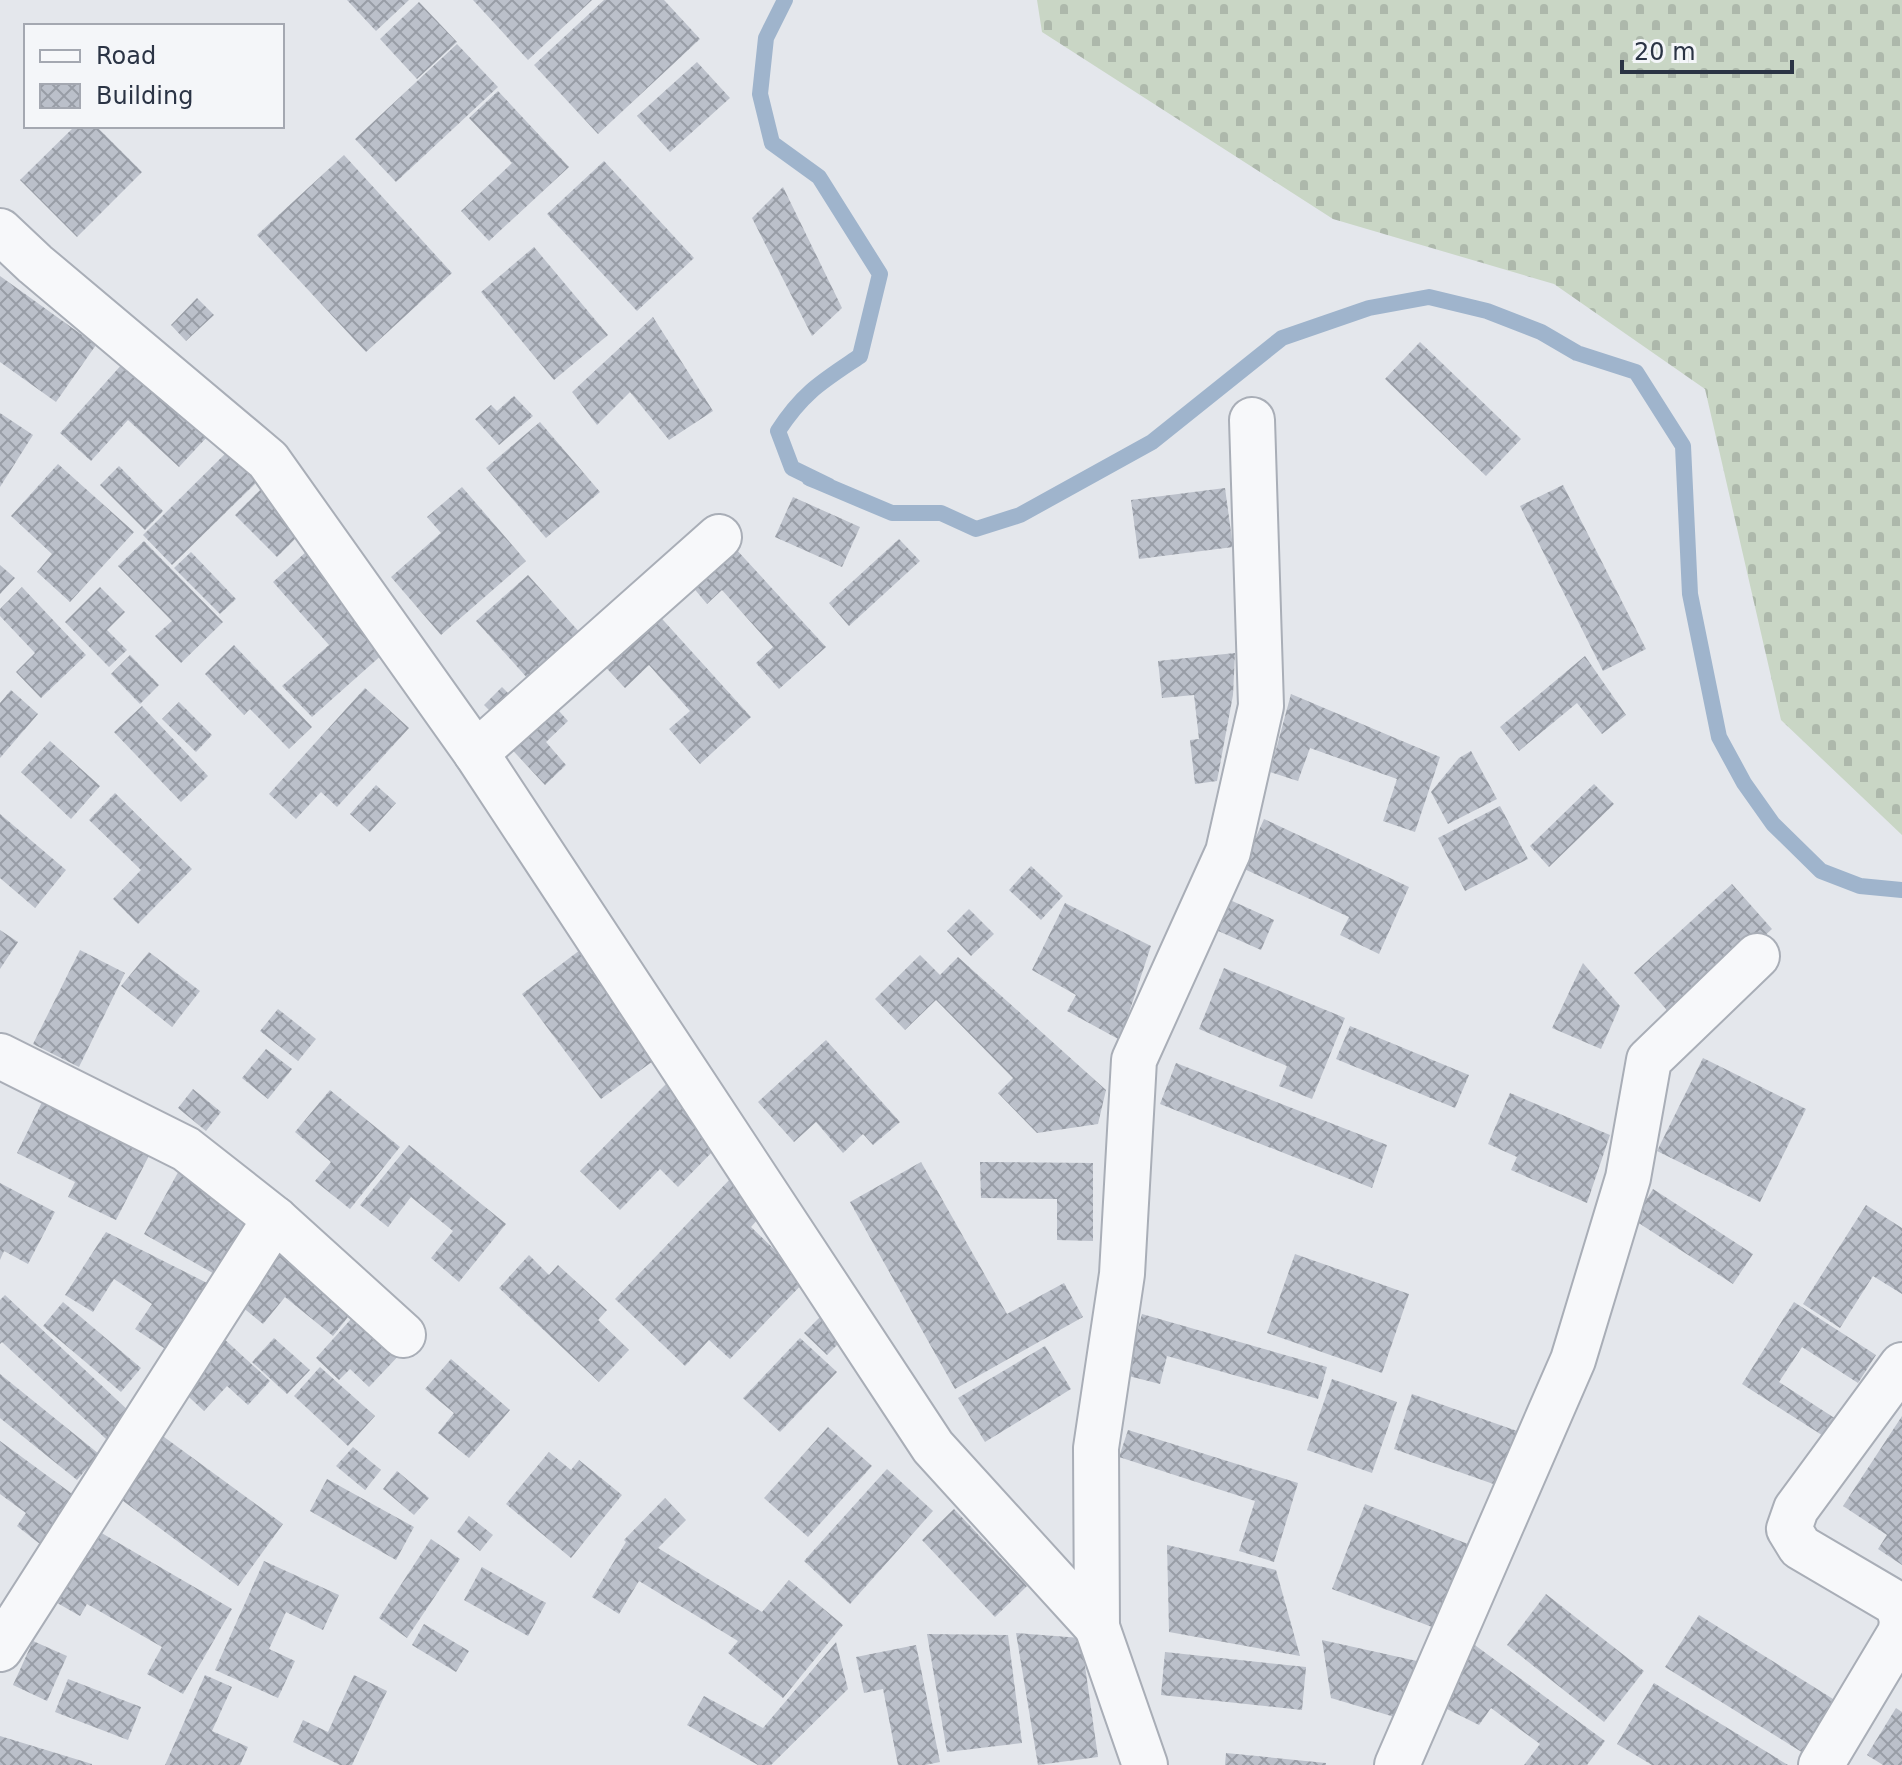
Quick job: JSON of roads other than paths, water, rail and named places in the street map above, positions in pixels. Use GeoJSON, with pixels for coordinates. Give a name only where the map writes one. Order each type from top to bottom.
{"type":"FeatureCollection","features":[{"type":"Feature","properties":{"kind":"street"},"geometry":{"type":"LineString","coordinates":[[0,231],[268,460],[476,753],[933,1447],[1097,1627]]}},
{"type":"Feature","properties":{"kind":"street"},"geometry":{"type":"LineString","coordinates":[[1145,1765],[1097,1627],[1096,1448],[1122,1274],[1134,1060],[1228,852],[1261,706],[1252,420]]}},
{"type":"Feature","properties":{"kind":"street"},"geometry":{"type":"LineString","coordinates":[[476,753],[719,537]]}},
{"type":"Feature","properties":{"kind":"street"},"geometry":{"type":"LineString","coordinates":[[1397,1765],[1573,1360],[1628,1178],[1649,1060],[1757,956]]}},
{"type":"Feature","properties":{"kind":"street"},"geometry":{"type":"LineString","coordinates":[[0,1056],[186,1149],[275,1219],[403,1335]]}},
{"type":"Feature","properties":{"kind":"street"},"geometry":{"type":"LineString","coordinates":[[0,1649],[275,1219]]}},
{"type":"Feature","properties":{"kind":"street"},"geometry":{"type":"LineString","coordinates":[[1821,1765],[1900,1633],[1902,1621],[1897,1604],[1800,1547],[1789,1529],[1796,1509],[1902,1365]]}},
{"type":"Feature","properties":{"kind":"waterway"},"geometry":{"type":"LineString","coordinates":[[785,0],[766,38],[760,94],[772,143],[819,177],[880,274],[860,356],[805,397],[778,431],[792,468],[892,513],[941,513],[976,529],[1020,515],[1152,442],[1282,338],[1369,308],[1429,297],[1487,311],[1541,332],[1577,353],[1636,372],[1683,446],[1690,594],[1719,737],[1744,783],[1773,824],[1821,871],[1860,886],[1902,890]]}}]}
